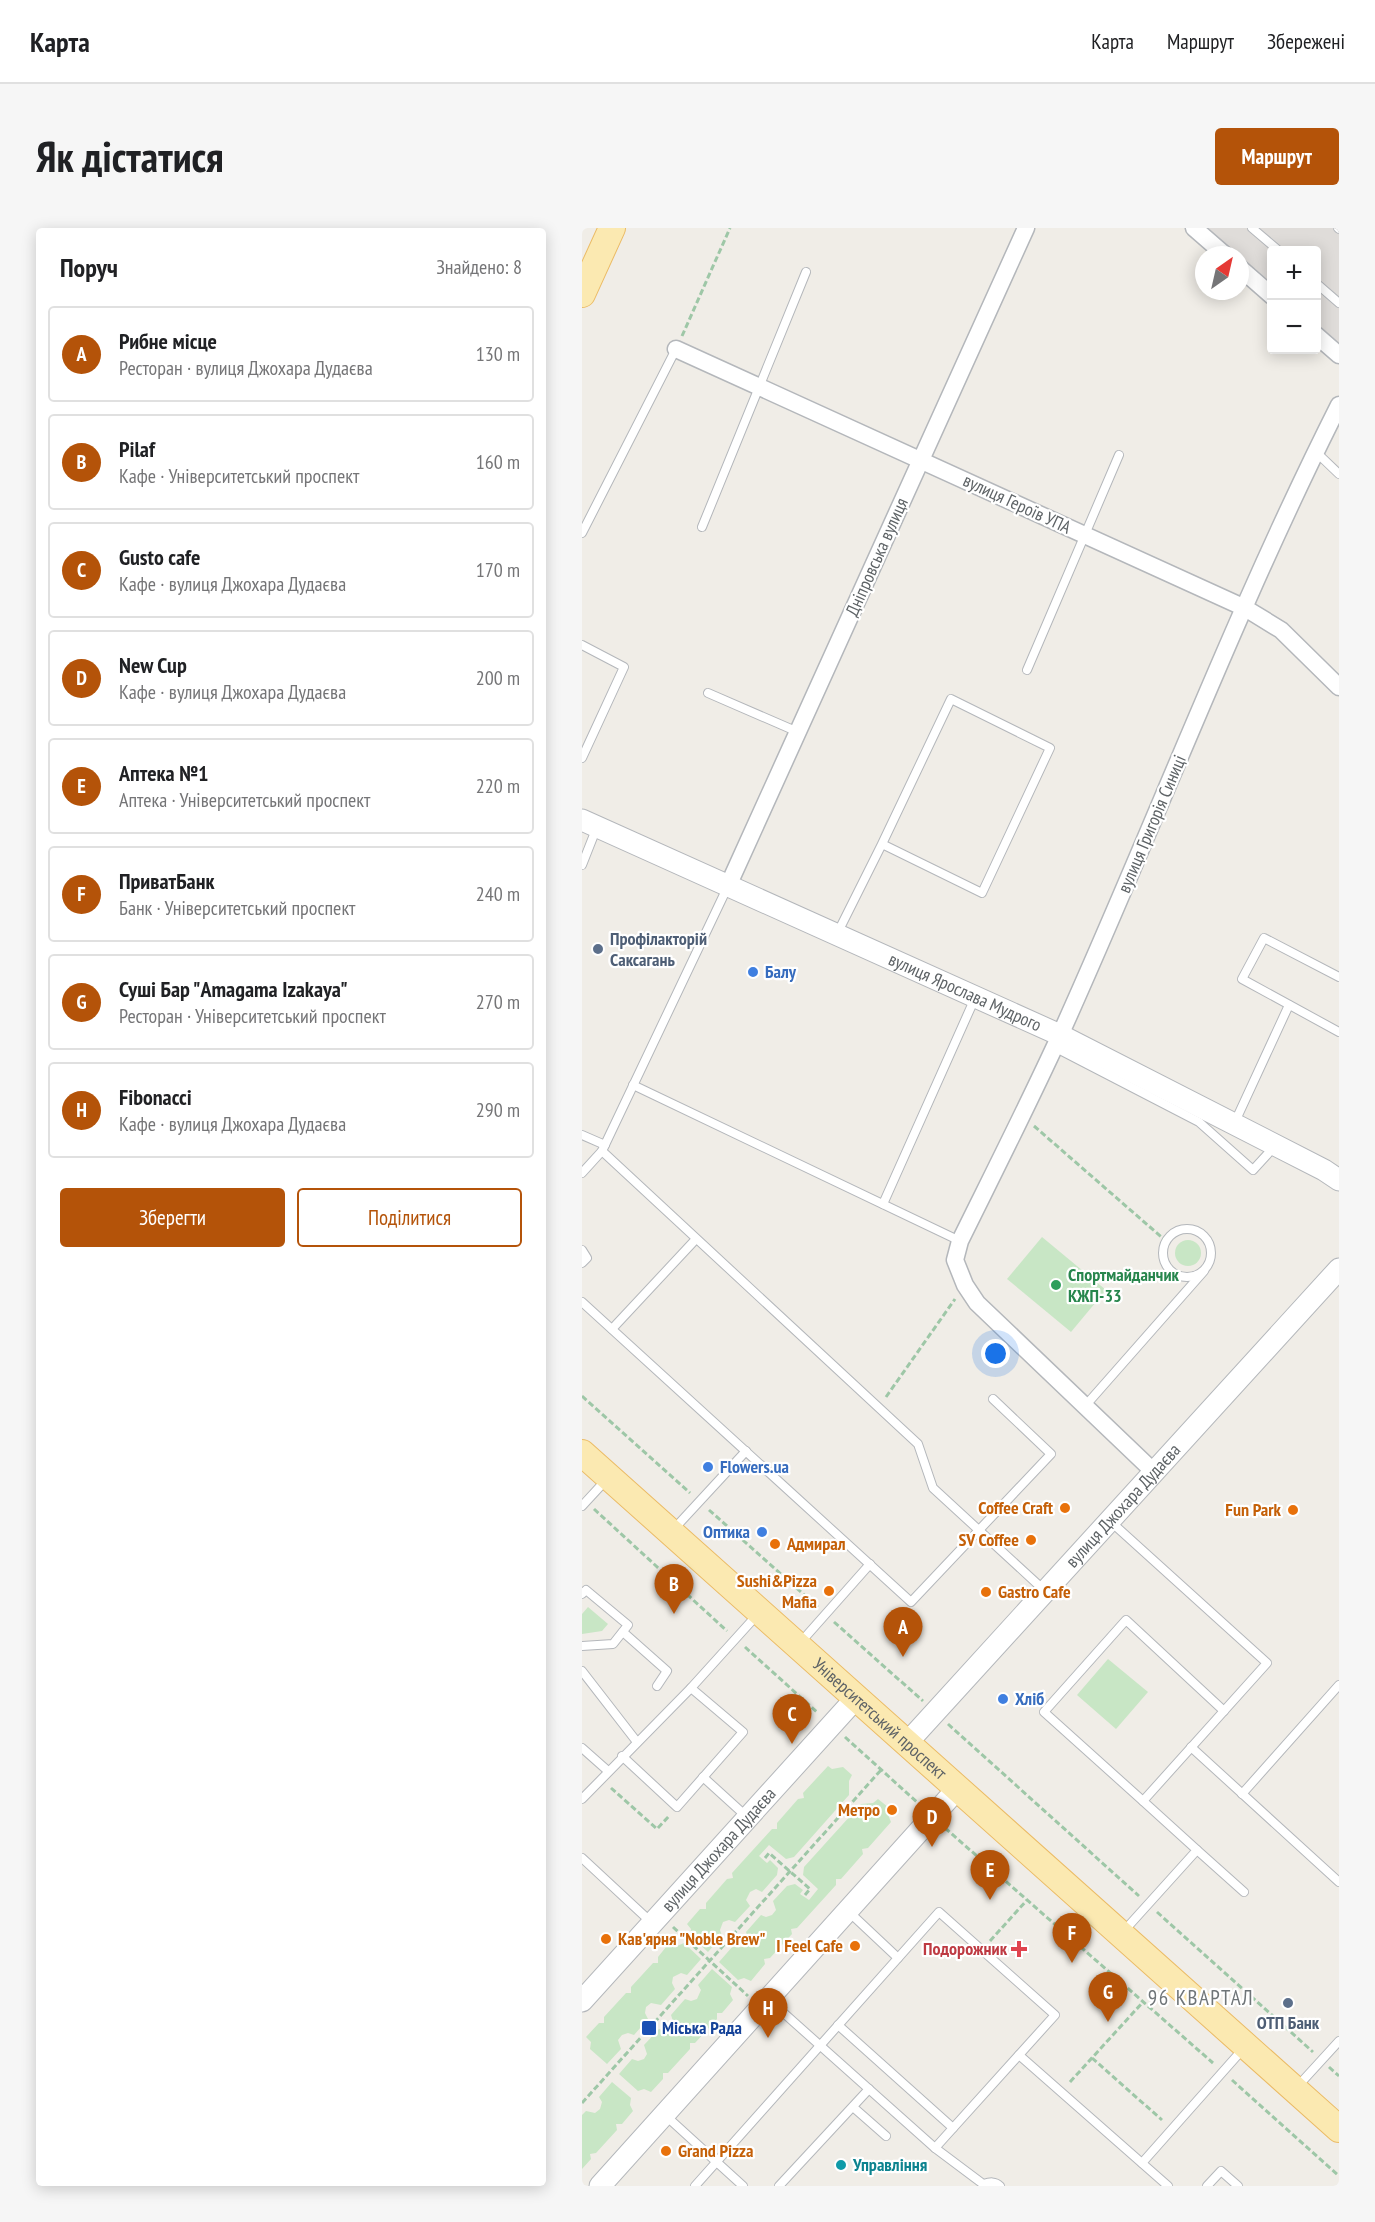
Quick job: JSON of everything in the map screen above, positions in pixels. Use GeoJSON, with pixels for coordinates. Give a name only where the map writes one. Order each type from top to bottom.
{"type":"FeatureCollection","features":[{"type":"Feature","properties":{"kind":"main road"},"geometry":{"type":"LineString","coordinates":[[582,294],[612,228]]}},
{"type":"Feature","properties":{"kind":"main road","name":"Університетський проспект"},"geometry":{"type":"LineString","coordinates":[[582,1453],[1339,2129]]}},
{"type":"Feature","properties":{"kind":"street","name":"Дніпровська вулиця"},"geometry":{"type":"LineString","coordinates":[[728,886],[1026,228]]}},
{"type":"Feature","properties":{"kind":"street"},"geometry":{"type":"LineString","coordinates":[[1194,228],[1215,246]]}},
{"type":"Feature","properties":{"kind":"street"},"geometry":{"type":"LineString","coordinates":[[1249,276],[1267,292]]}},
{"type":"Feature","properties":{"kind":"street"},"geometry":{"type":"LineString","coordinates":[[1321,339],[1339,355]]}},
{"type":"Feature","properties":{"kind":"street","name":"вулиця Героїв УПА"},"geometry":{"type":"LineString","coordinates":[[676,349],[1245,608],[1281,630],[1339,687]]}},
{"type":"Feature","properties":{"kind":"street","name":"вулиця Григорія Синиці"},"geometry":{"type":"LineString","coordinates":[[960,1241],[1057,1041],[1245,608],[1339,405]]}},
{"type":"Feature","properties":{"kind":"street","name":"вулиця Ярослава Мудрого"},"geometry":{"type":"LineString","coordinates":[[590,823],[975,997],[1057,1041],[1234,1124],[1339,1180]]}},
{"type":"Feature","properties":{"kind":"street"},"geometry":{"type":"LineString","coordinates":[[960,1241],[955,1260],[964,1286],[977,1303],[1154,1472]]}},
{"type":"Feature","properties":{"kind":"street","name":"вулиця Джохара Дудаєва"},"geometry":{"type":"LineString","coordinates":[[907,1743],[1339,1269]]}},
{"type":"Feature","properties":{"kind":"street","name":"вулиця Джохара Дудаєва"},"geometry":{"type":"LineString","coordinates":[[582,2001],[856,1698]]}},
{"type":"Feature","properties":{"kind":"street"},"geometry":{"type":"LineString","coordinates":[[600,2186],[958,1788]]}},
{"type":"Feature","properties":{"kind":"lane"},"geometry":{"type":"LineString","coordinates":[[1252,228],[1273,246]]}},
{"type":"Feature","properties":{"kind":"lane"},"geometry":{"type":"LineString","coordinates":[[702,527],[806,272]]}},
{"type":"Feature","properties":{"kind":"lane"},"geometry":{"type":"LineString","coordinates":[[1321,287],[1339,303]]}},
{"type":"Feature","properties":{"kind":"lane"},"geometry":{"type":"LineString","coordinates":[[582,533],[676,349]]}},
{"type":"Feature","properties":{"kind":"lane"},"geometry":{"type":"LineString","coordinates":[[1316,452],[1339,474]]}},
{"type":"Feature","properties":{"kind":"lane"},"geometry":{"type":"LineString","coordinates":[[1027,670],[1119,455]]}},
{"type":"Feature","properties":{"kind":"lane"},"geometry":{"type":"LineString","coordinates":[[582,645],[624,667],[582,758]]}},
{"type":"Feature","properties":{"kind":"lane"},"geometry":{"type":"LineString","coordinates":[[708,693],[798,732]]}},
{"type":"Feature","properties":{"kind":"lane"},"geometry":{"type":"LineString","coordinates":[[837,935],[951,699],[1050,748],[982,893],[882,844]]}},
{"type":"Feature","properties":{"kind":"lane"},"geometry":{"type":"LineString","coordinates":[[582,865],[590,823]]}},
{"type":"Feature","properties":{"kind":"lane"},"geometry":{"type":"LineString","coordinates":[[582,1173],[603,1148],[728,886]]}},
{"type":"Feature","properties":{"kind":"lane"},"geometry":{"type":"LineString","coordinates":[[1339,977],[1264,938],[1242,979],[1339,1032]]}},
{"type":"Feature","properties":{"kind":"lane"},"geometry":{"type":"LineString","coordinates":[[884,1204],[975,997]]}},
{"type":"Feature","properties":{"kind":"lane"},"geometry":{"type":"LineString","coordinates":[[1234,1124],[1288,1005]]}},
{"type":"Feature","properties":{"kind":"lane"},"geometry":{"type":"LineString","coordinates":[[1057,1041],[1198,1122],[1253,1170],[1276,1146]]}},
{"type":"Feature","properties":{"kind":"lane"},"geometry":{"type":"LineString","coordinates":[[633,1085],[960,1241]]}},
{"type":"Feature","properties":{"kind":"lane"},"geometry":{"type":"LineString","coordinates":[[582,1135],[603,1148],[696,1239],[918,1444],[933,1488],[1046,1591]]}},
{"type":"Feature","properties":{"kind":"lane"},"geometry":{"type":"LineString","coordinates":[[1086,1405],[1204,1271],[1211,1256],[1210,1245],[1204,1236],[1195,1230],[1184,1229],[1173,1233],[1166,1241],[1163,1258],[1168,1268],[1177,1275],[1188,1277],[1204,1271]]}},
{"type":"Feature","properties":{"kind":"lane"},"geometry":{"type":"LineString","coordinates":[[612,1329],[696,1239]]}},
{"type":"Feature","properties":{"kind":"lane"},"geometry":{"type":"LineString","coordinates":[[582,1250],[587,1258],[582,1263]]}},
{"type":"Feature","properties":{"kind":"lane"},"geometry":{"type":"LineString","coordinates":[[582,1302],[911,1602],[1051,1454],[993,1399]]}},
{"type":"Feature","properties":{"kind":"lane"},"geometry":{"type":"LineString","coordinates":[[671,1532],[746,1451]]}},
{"type":"Feature","properties":{"kind":"lane"},"geometry":{"type":"LineString","coordinates":[[584,1504],[609,1476]]}},
{"type":"Feature","properties":{"kind":"lane"},"geometry":{"type":"LineString","coordinates":[[1109,1521],[1267,1663],[1143,1801]]}},
{"type":"Feature","properties":{"kind":"lane"},"geometry":{"type":"LineString","coordinates":[[797,1645],[870,1564]]}},
{"type":"Feature","properties":{"kind":"lane"},"geometry":{"type":"LineString","coordinates":[[582,1594],[586,1590],[628,1625],[613,1644],[582,1646]]}},
{"type":"Feature","properties":{"kind":"lane"},"geometry":{"type":"LineString","coordinates":[[582,1799],[691,1688],[760,1611]]}},
{"type":"Feature","properties":{"kind":"lane"},"geometry":{"type":"LineString","coordinates":[[1224,1711],[1126,1620],[1044,1712],[1244,1892]]}},
{"type":"Feature","properties":{"kind":"lane"},"geometry":{"type":"LineString","coordinates":[[623,1632],[667,1671],[657,1686]]}},
{"type":"Feature","properties":{"kind":"lane"},"geometry":{"type":"LineString","coordinates":[[582,1671],[637,1742]]}},
{"type":"Feature","properties":{"kind":"lane"},"geometry":{"type":"LineString","coordinates":[[1242,1794],[1339,1685]]}},
{"type":"Feature","properties":{"kind":"lane"},"geometry":{"type":"LineString","coordinates":[[622,1756],[677,1807],[743,1732],[691,1688]]}},
{"type":"Feature","properties":{"kind":"lane"},"geometry":{"type":"LineString","coordinates":[[1191,1747],[1339,1882]]}},
{"type":"Feature","properties":{"kind":"lane"},"geometry":{"type":"LineString","coordinates":[[582,1748],[608,1771]]}},
{"type":"Feature","properties":{"kind":"lane"},"geometry":{"type":"LineString","coordinates":[[703,1777],[748,1818]]}},
{"type":"Feature","properties":{"kind":"lane"},"geometry":{"type":"LineString","coordinates":[[1121,1934],[1197,1850]]}},
{"type":"Feature","properties":{"kind":"lane"},"geometry":{"type":"LineString","coordinates":[[582,1858],[656,1919]]}},
{"type":"Feature","properties":{"kind":"lane"},"geometry":{"type":"LineString","coordinates":[[848,1911],[898,1958]]}},
{"type":"Feature","properties":{"kind":"lane"},"geometry":{"type":"LineString","coordinates":[[694,2186],[939,1912],[1055,2015],[935,2148]]}},
{"type":"Feature","properties":{"kind":"lane"},"geometry":{"type":"LineString","coordinates":[[765,2003],[820,2045],[935,2148],[975,2180],[983,2184],[997,2183],[1000,2186]]}},
{"type":"Feature","properties":{"kind":"lane"},"geometry":{"type":"LineString","coordinates":[[838,2025],[953,2128]]}},
{"type":"Feature","properties":{"kind":"lane"},"geometry":{"type":"LineString","coordinates":[[1295,2089],[1339,2041]]}},
{"type":"Feature","properties":{"kind":"lane"},"geometry":{"type":"LineString","coordinates":[[1142,2163],[1246,2046]]}},
{"type":"Feature","properties":{"kind":"lane"},"geometry":{"type":"LineString","coordinates":[[1019,2055],[1168,2186]]}},
{"type":"Feature","properties":{"kind":"lane"},"geometry":{"type":"LineString","coordinates":[[779,2186],[869,2089]]}},
{"type":"Feature","properties":{"kind":"lane"},"geometry":{"type":"LineString","coordinates":[[853,2107],[886,2136]]}},
{"type":"Feature","properties":{"kind":"lane"},"geometry":{"type":"LineString","coordinates":[[664,2114],[743,2186]]}},
{"type":"Feature","properties":{"kind":"lane"},"geometry":{"type":"LineString","coordinates":[[1208,2186],[1221,2171],[1238,2186]]}},
{"type":"Feature","properties":{"kind":"path"},"geometry":{"type":"LineString","coordinates":[[676,349],[730,228]]}},
{"type":"Feature","properties":{"kind":"path"},"geometry":{"type":"LineString","coordinates":[[1021,1115],[1166,1241]]}},
{"type":"Feature","properties":{"kind":"path"},"geometry":{"type":"LineString","coordinates":[[879,1407],[964,1286]]}},
{"type":"Feature","properties":{"kind":"path"},"geometry":{"type":"LineString","coordinates":[[582,1396],[1339,2076]]}},
{"type":"Feature","properties":{"kind":"path"},"geometry":{"type":"LineString","coordinates":[[584,1504],[1339,2176]]}},
{"type":"Feature","properties":{"kind":"path"},"geometry":{"type":"LineString","coordinates":[[582,2103],[881,1770]]}},
{"type":"Feature","properties":{"kind":"path"},"geometry":{"type":"LineString","coordinates":[[601,1779],[657,1829],[677,1807]]}},
{"type":"Feature","properties":{"kind":"path"},"geometry":{"type":"LineString","coordinates":[[765,1858],[769,1853],[810,1889],[805,1895]]}},
{"type":"Feature","properties":{"kind":"path"},"geometry":{"type":"LineString","coordinates":[[982,1950],[1027,1900]]}},
{"type":"Feature","properties":{"kind":"path"},"geometry":{"type":"LineString","coordinates":[[656,1919],[765,2003]]}},
{"type":"Feature","properties":{"kind":"path"},"geometry":{"type":"LineString","coordinates":[[1061,2092],[1143,2002]]}},
{"type":"Feature","properties":{"kind":"path"},"geometry":{"type":"LineString","coordinates":[[1092,2058],[1172,2129]]}},
{"type":"Feature","properties":{"kind":"shaded area"},"geometry":{"type":"Polygon","coordinates":[[[1201,228],[1339,228],[1339,350],[1321,334],[1321,246],[1267,246],[1267,287],[1249,271],[1249,246],[1221,246],[1201,228]]]}},
{"type":"Feature","properties":{"kind":"green space","name":"Спортмайданчик КЖП-33"},"geometry":{"type":"Polygon","coordinates":[[[1042,1237],[1106,1290],[1071,1332],[1007,1279],[1042,1237]]]}},
{"type":"Feature","properties":{"kind":"green space"},"geometry":{"type":"Polygon","coordinates":[[[1188,1240],[1197,1244],[1201,1253],[1197,1262],[1188,1266],[1179,1262],[1175,1253],[1179,1244],[1188,1240]]]}},
{"type":"Feature","properties":{"kind":"green space"},"geometry":{"type":"Polygon","coordinates":[[[588,1607],[608,1624],[602,1631],[582,1634],[582,1614],[588,1607]]]}},
{"type":"Feature","properties":{"kind":"green space"},"geometry":{"type":"Polygon","coordinates":[[[1108,1659],[1148,1692],[1116,1729],[1077,1695],[1108,1659]]]}},
{"type":"Feature","properties":{"kind":"green space"},"geometry":{"type":"Polygon","coordinates":[[[828,1766],[832,1769],[843,1767],[852,1775],[849,1781],[849,1795],[794,1857],[786,1859],[769,1845],[759,1856],[767,1863],[770,1860],[778,1868],[777,1875],[762,1892],[756,1889],[750,1892],[746,1900],[750,1906],[735,1922],[729,1920],[723,1922],[720,1930],[722,1936],[708,1952],[690,1936],[691,1929],[687,1924],[700,1909],[706,1909],[706,1903],[727,1879],[733,1878],[732,1873],[772,1829],[777,1829],[777,1823],[798,1799],[804,1798],[803,1793],[828,1766]]]}},
{"type":"Feature","properties":{"kind":"green space"},"geometry":{"type":"Polygon","coordinates":[[[878,1799],[888,1807],[887,1812],[891,1822],[868,1848],[862,1849],[863,1854],[841,1879],[836,1879],[836,1885],[797,1928],[791,1929],[792,1934],[770,1958],[764,1959],[765,1964],[751,1981],[744,1978],[738,1980],[719,1962],[733,1946],[740,1947],[746,1944],[749,1940],[746,1932],[761,1915],[766,1917],[772,1915],[776,1910],[773,1901],[787,1886],[795,1884],[803,1890],[800,1894],[809,1900],[818,1889],[803,1875],[804,1867],[861,1804],[873,1803],[878,1799]]]}},
{"type":"Feature","properties":{"kind":"green space"},"geometry":{"type":"Polygon","coordinates":[[[670,1942],[677,1946],[684,1943],[701,1959],[687,1975],[681,1973],[673,1977],[672,1983],[675,1989],[661,2005],[651,2003],[646,2007],[645,2013],[648,2019],[634,2035],[628,2033],[622,2035],[618,2040],[621,2049],[607,2064],[590,2049],[591,2042],[586,2037],[599,2023],[604,2023],[604,2017],[626,1993],[631,1993],[631,1987],[653,1963],[658,1963],[658,1957],[670,1942]]]}},
{"type":"Feature","properties":{"kind":"green space"},"geometry":{"type":"Polygon","coordinates":[[[712,1969],[732,1987],[730,1994],[733,2000],[722,2013],[717,2013],[717,2019],[695,2043],[690,2043],[690,2049],[668,2073],[663,2073],[663,2079],[651,2092],[644,2089],[638,2091],[619,2074],[632,2059],[638,2061],[644,2059],[647,2054],[644,2045],[659,2029],[665,2031],[671,2029],[674,2024],[671,2015],[685,1999],[691,2001],[697,1999],[701,1990],[698,1985],[712,1969]]]}},
{"type":"Feature","properties":{"kind":"green space"},"geometry":{"type":"Polygon","coordinates":[[[612,2082],[631,2098],[630,2105],[633,2111],[622,2124],[616,2124],[617,2130],[596,2153],[590,2154],[591,2159],[582,2169],[582,2115],[586,2111],[595,2113],[600,2109],[602,2102],[599,2097],[612,2082]]]}},
{"type":"Feature","properties":{"kind":"place","name":"Профілакторій Саксагань"},"geometry":{"type":"Point","coordinates":[598,949]}},
{"type":"Feature","properties":{"kind":"place","name":"Балу"},"geometry":{"type":"Point","coordinates":[753,972]}},
{"type":"Feature","properties":{"kind":"place","name":"Спортмайданчик КЖП-33"},"geometry":{"type":"Point","coordinates":[1056,1285]}},
{"type":"Feature","properties":{"kind":"place","name":"Flowers.ua"},"geometry":{"type":"Point","coordinates":[708,1467]}},
{"type":"Feature","properties":{"kind":"place","name":"Coffee Craft"},"geometry":{"type":"Point","coordinates":[1065,1508]}},
{"type":"Feature","properties":{"kind":"place","name":"Fun Park"},"geometry":{"type":"Point","coordinates":[1293,1510]}},
{"type":"Feature","properties":{"kind":"place","name":"Оптика"},"geometry":{"type":"Point","coordinates":[762,1532]}},
{"type":"Feature","properties":{"kind":"place","name":"SV Coffee"},"geometry":{"type":"Point","coordinates":[1031,1540]}},
{"type":"Feature","properties":{"kind":"place","name":"Адмирал"},"geometry":{"type":"Point","coordinates":[775,1544]}},
{"type":"Feature","properties":{"kind":"place","name":"Sushi&Pizza Mafia"},"geometry":{"type":"Point","coordinates":[829,1591]}},
{"type":"Feature","properties":{"kind":"place","name":"Gastro Cafe"},"geometry":{"type":"Point","coordinates":[986,1592]}},
{"type":"Feature","properties":{"kind":"place","name":"Pilaf"},"geometry":{"type":"Point","coordinates":[674,1614]}},
{"type":"Feature","properties":{"kind":"place","name":"Рибне місце"},"geometry":{"type":"Point","coordinates":[903,1657]}},
{"type":"Feature","properties":{"kind":"place","name":"Хліб"},"geometry":{"type":"Point","coordinates":[1003,1699]}},
{"type":"Feature","properties":{"kind":"place","name":"Gusto cafe"},"geometry":{"type":"Point","coordinates":[792,1744]}},
{"type":"Feature","properties":{"kind":"place","name":"Метро"},"geometry":{"type":"Point","coordinates":[892,1810]}},
{"type":"Feature","properties":{"kind":"place","name":"New Cup"},"geometry":{"type":"Point","coordinates":[932,1847]}},
{"type":"Feature","properties":{"kind":"place","name":"Аптека №1"},"geometry":{"type":"Point","coordinates":[990,1900]}},
{"type":"Feature","properties":{"kind":"place","name":"Кав'ярня \"Noble Brew\""},"geometry":{"type":"Point","coordinates":[606,1939]}},
{"type":"Feature","properties":{"kind":"place","name":"I Feel Cafe"},"geometry":{"type":"Point","coordinates":[855,1946]}},
{"type":"Feature","properties":{"kind":"place","name":"Подорожник"},"geometry":{"type":"Point","coordinates":[1019,1949]}},
{"type":"Feature","properties":{"kind":"place","name":"ПриватБанк"},"geometry":{"type":"Point","coordinates":[1072,1963]}},
{"type":"Feature","properties":{"kind":"place","name":"ОТП Банк"},"geometry":{"type":"Point","coordinates":[1288,2003]}},
{"type":"Feature","properties":{"kind":"place","name":"Суші Бар \"Amagama Izakaya\""},"geometry":{"type":"Point","coordinates":[1108,2022]}},
{"type":"Feature","properties":{"kind":"place","name":"Міська Рада"},"geometry":{"type":"Point","coordinates":[649,2028]}},
{"type":"Feature","properties":{"kind":"place","name":"Fibonacci"},"geometry":{"type":"Point","coordinates":[768,2038]}},
{"type":"Feature","properties":{"kind":"place","name":"Grand Pizza"},"geometry":{"type":"Point","coordinates":[666,2151]}},
{"type":"Feature","properties":{"kind":"place","name":"Управління"},"geometry":{"type":"Point","coordinates":[841,2165]}},
{"type":"Feature","properties":{"kind":"district","name":"96 КВАРТАЛ"},"geometry":{"type":"Point","coordinates":[1201,1998]}}]}
